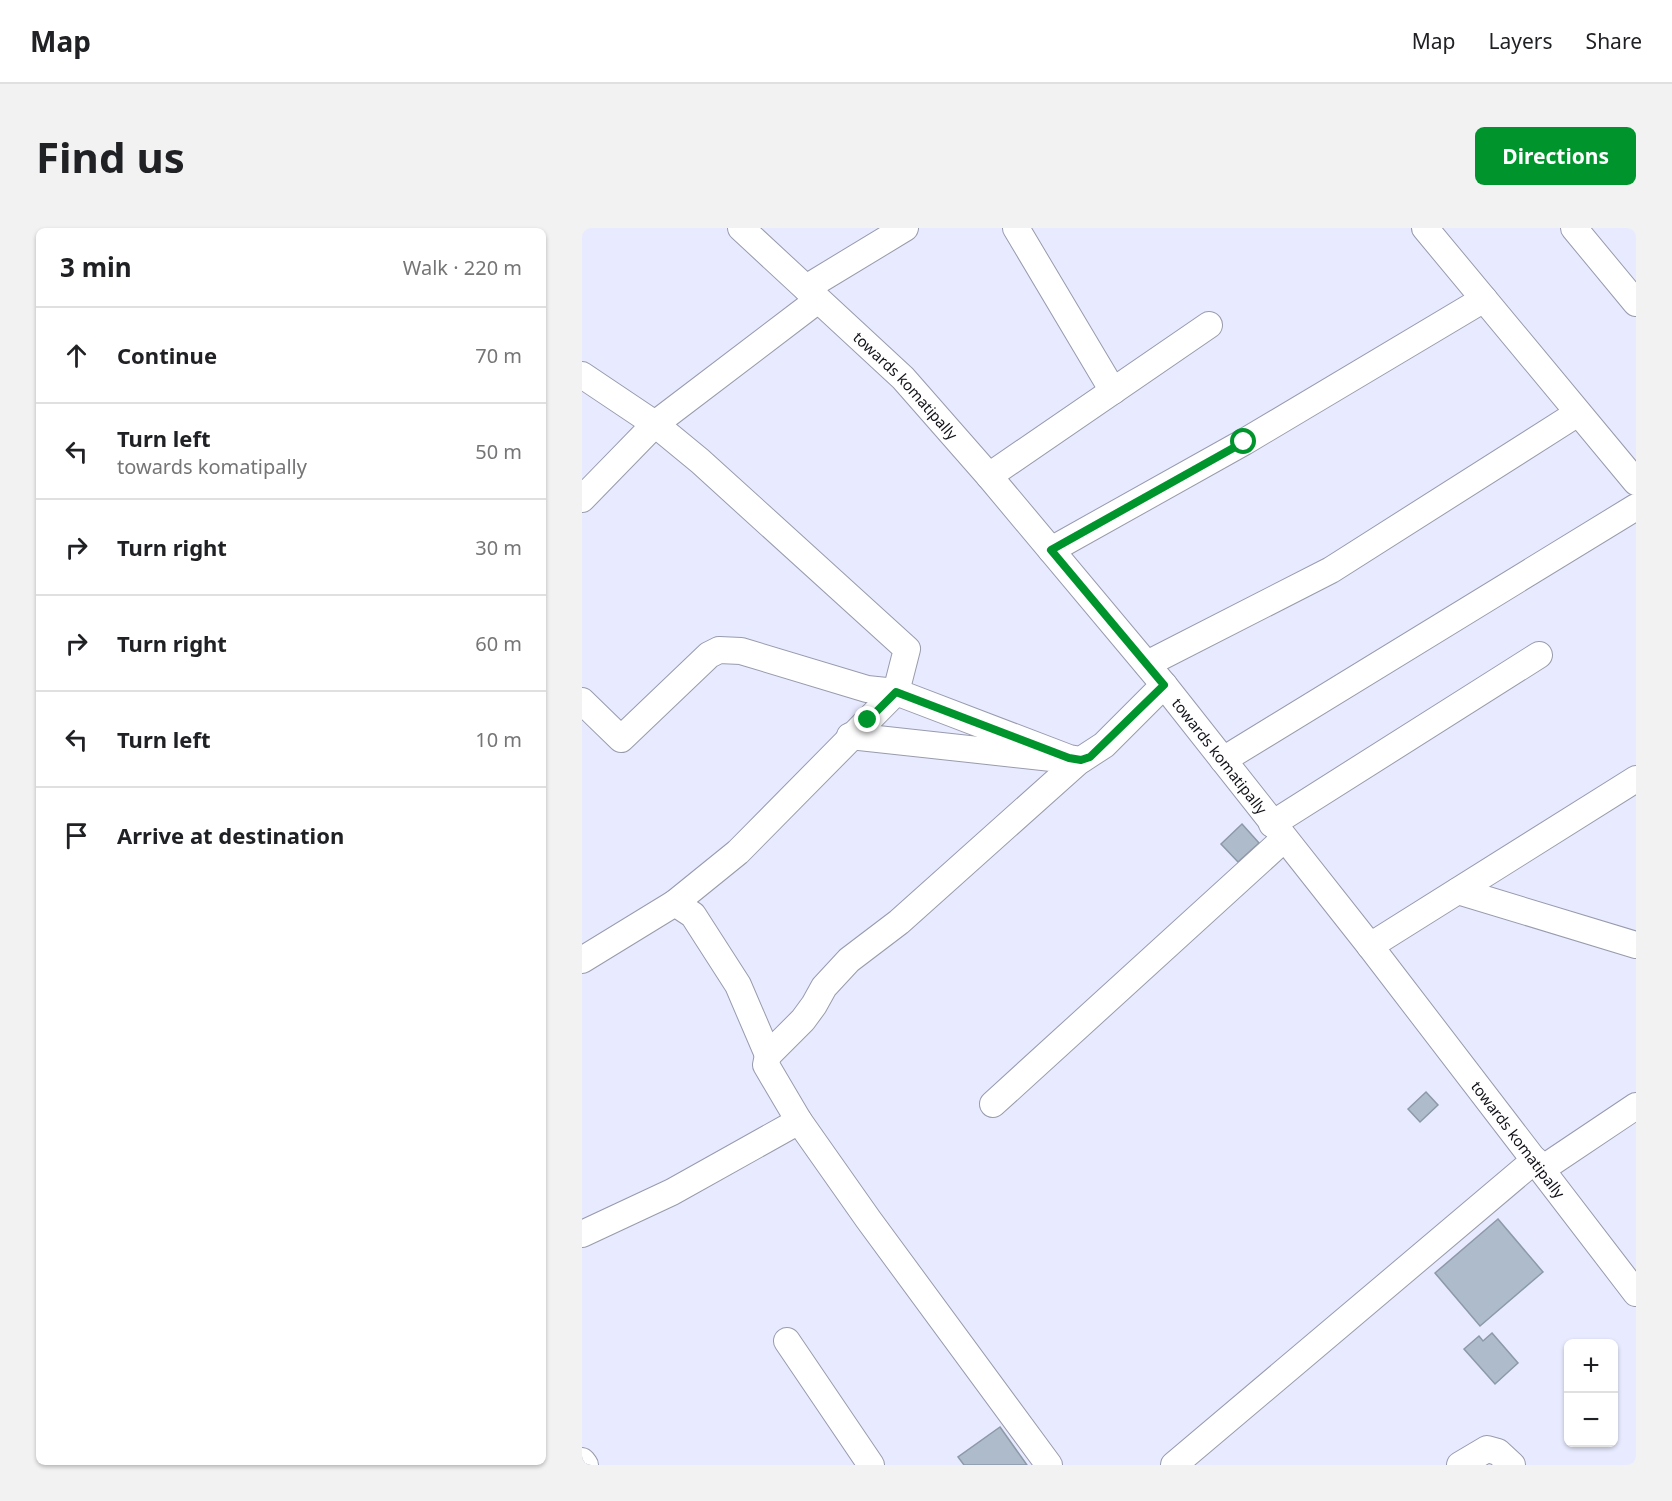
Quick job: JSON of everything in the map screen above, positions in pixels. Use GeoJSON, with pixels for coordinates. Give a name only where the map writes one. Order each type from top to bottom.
{"type":"FeatureCollection","features":[{"type":"Feature","properties":{"kind":"street","name":"towards komatipally"},"geometry":{"type":"LineString","coordinates":[[741,228],[903,378],[989,476],[1164,685],[1634,1286]]}},
{"type":"Feature","properties":{"kind":"street"},"geometry":{"type":"LineString","coordinates":[[582,499],[655,424],[812,294],[905,228]]}},
{"type":"Feature","properties":{"kind":"street"},"geometry":{"type":"LineString","coordinates":[[1016,228],[1113,391]]}},
{"type":"Feature","properties":{"kind":"street"},"geometry":{"type":"LineString","coordinates":[[1425,228],[1636,482]]}},
{"type":"Feature","properties":{"kind":"street"},"geometry":{"type":"LineString","coordinates":[[1574,228],[1636,303]]}},
{"type":"Feature","properties":{"kind":"street"},"geometry":{"type":"LineString","coordinates":[[1051,550],[1244,442],[1484,300]]}},
{"type":"Feature","properties":{"kind":"street"},"geometry":{"type":"LineString","coordinates":[[989,476],[1209,325]]}},
{"type":"Feature","properties":{"kind":"street"},"geometry":{"type":"LineString","coordinates":[[582,375],[655,424],[700,461],[907,649],[896,692],[850,736],[738,852],[675,903],[582,960]]}},
{"type":"Feature","properties":{"kind":"street"},"geometry":{"type":"LineString","coordinates":[[1147,664],[1331,570],[1578,413]]}},
{"type":"Feature","properties":{"kind":"street"},"geometry":{"type":"LineString","coordinates":[[1222,760],[1636,507]]}},
{"type":"Feature","properties":{"kind":"street"},"geometry":{"type":"LineString","coordinates":[[582,701],[621,739],[709,655],[719,650],[729,649],[772,659],[867,689],[896,692],[1069,758],[1081,760],[1104,746],[1164,685]]}},
{"type":"Feature","properties":{"kind":"street"},"geometry":{"type":"LineString","coordinates":[[993,1104],[1278,831],[1539,655]]}},
{"type":"Feature","properties":{"kind":"street"},"geometry":{"type":"LineString","coordinates":[[850,736],[1079,761],[898,922],[849,960],[824,987],[802,1020],[768,1055],[766,1065],[799,1121],[1049,1465]]}},
{"type":"Feature","properties":{"kind":"street"},"geometry":{"type":"LineString","coordinates":[[1370,946],[1636,779]]}},
{"type":"Feature","properties":{"kind":"street"},"geometry":{"type":"LineString","coordinates":[[1458,891],[1636,945]]}},
{"type":"Feature","properties":{"kind":"street"},"geometry":{"type":"LineString","coordinates":[[675,903],[693,915],[738,986],[768,1055]]}},
{"type":"Feature","properties":{"kind":"street"},"geometry":{"type":"LineString","coordinates":[[1174,1465],[1538,1165],[1636,1106]]}},
{"type":"Feature","properties":{"kind":"street"},"geometry":{"type":"LineString","coordinates":[[582,1234],[672,1192],[799,1121]]}},
{"type":"Feature","properties":{"kind":"street"},"geometry":{"type":"LineString","coordinates":[[787,1341],[867,1464]]}},
{"type":"Feature","properties":{"kind":"street"},"geometry":{"type":"LineString","coordinates":[[1460,1465],[1486,1449],[1498,1452],[1512,1465]]}},
{"type":"Feature","properties":{"kind":"street"},"geometry":{"type":"LineString","coordinates":[[582,1461],[585,1465]]}},
{"type":"Feature","properties":{"kind":"building"},"geometry":{"type":"Polygon","coordinates":[[[1242,824],[1259,843],[1238,862],[1221,844],[1242,824]]]}},
{"type":"Feature","properties":{"kind":"building"},"geometry":{"type":"Polygon","coordinates":[[[1426,1092],[1438,1105],[1420,1122],[1408,1109],[1426,1092]]]}},
{"type":"Feature","properties":{"kind":"building"},"geometry":{"type":"Polygon","coordinates":[[[1498,1219],[1543,1272],[1480,1326],[1435,1273],[1498,1219]]]}},
{"type":"Feature","properties":{"kind":"building"},"geometry":{"type":"Polygon","coordinates":[[[1492,1333],[1518,1363],[1495,1384],[1464,1349],[1479,1336],[1483,1341],[1492,1333]]]}},
{"type":"Feature","properties":{"kind":"building"},"geometry":{"type":"Polygon","coordinates":[[[1000,1427],[1027,1465],[964,1465],[958,1457],[1000,1427]]]}},
{"type":"Feature","properties":{"kind":"route"},"geometry":{"type":"LineString","coordinates":[[868,720],[896,692],[1069,758],[1081,760],[1090,757],[1104,746],[1164,685],[1051,550],[1244,442]]}}]}
